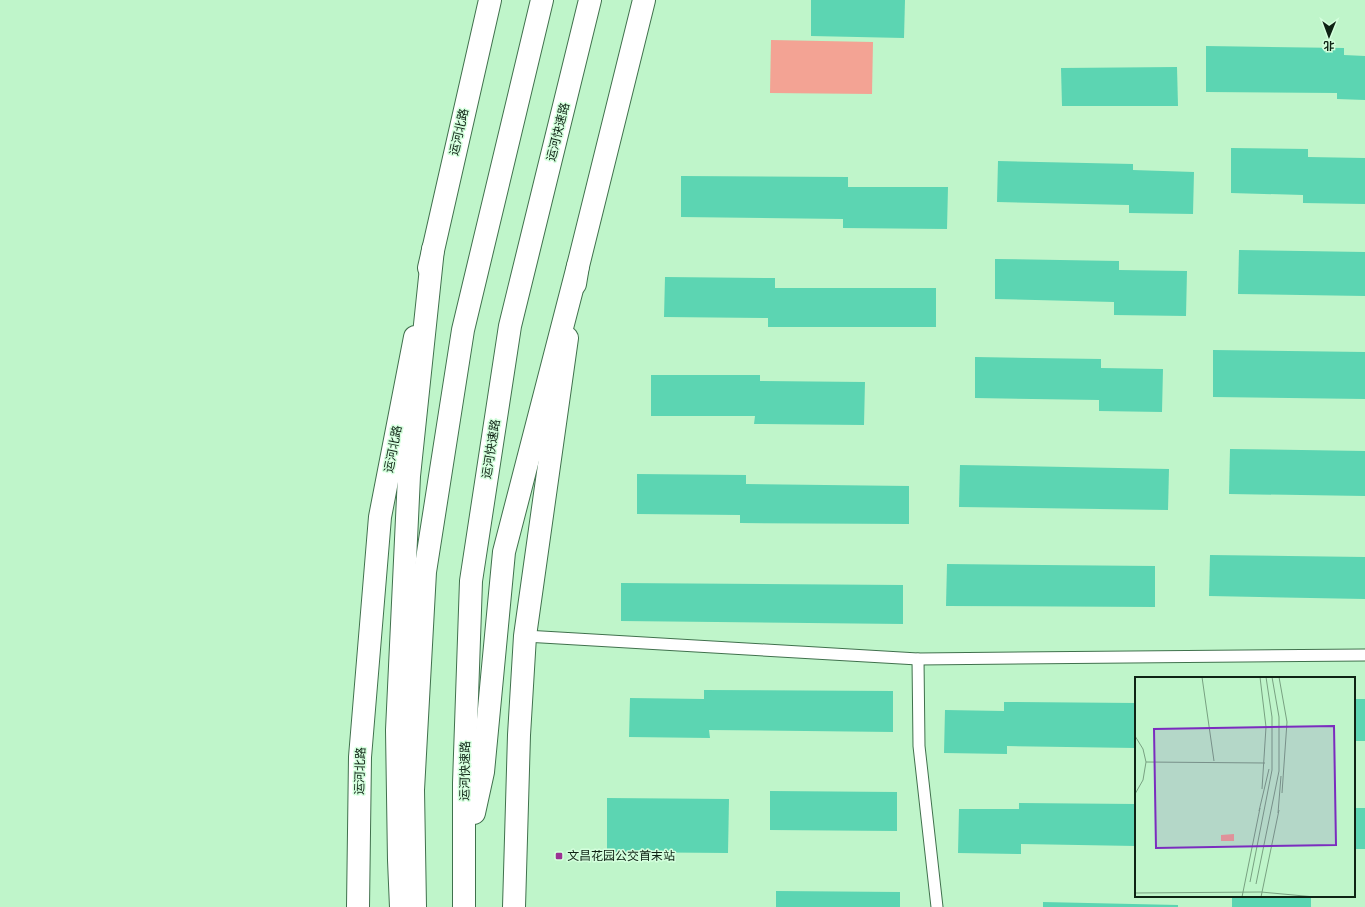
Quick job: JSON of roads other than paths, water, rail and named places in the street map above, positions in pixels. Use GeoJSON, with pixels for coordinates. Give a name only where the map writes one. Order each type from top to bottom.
{"type":"FeatureCollection","features":[{"type":"Feature","properties":{"kind":"main road","name":"运河北路"},"geometry":{"type":"LineString","coordinates":[[358,907],[360,757],[380,517],[432,249],[490,0]]}},
{"type":"Feature","properties":{"kind":"main road"},"geometry":{"type":"LineString","coordinates":[[416,907],[413,790],[425,572],[463,330],[542,0]]}},
{"type":"Feature","properties":{"kind":"main road","name":"运河快速路"},"geometry":{"type":"LineString","coordinates":[[464,907],[464,783],[471,581],[510,326],[590,0]]}},
{"type":"Feature","properties":{"kind":"main road"},"geometry":{"type":"LineString","coordinates":[[464,857],[483,772],[504,552],[578,266],[644,0]]}},
{"type":"Feature","properties":{"kind":"main road"},"geometry":{"type":"LineString","coordinates":[[401,907],[398,860],[397,730],[408,484],[432,249]]}},
{"type":"Feature","properties":{"kind":"main road"},"geometry":{"type":"LineString","coordinates":[[514,907],[519,735],[525,636],[578,266]]}},
{"type":"Feature","properties":{"kind":"lane"},"geometry":{"type":"LineString","coordinates":[[525,636],[918,659],[1365,655]]}},
{"type":"Feature","properties":{"kind":"lane"},"geometry":{"type":"LineString","coordinates":[[918,659],[919,746],[937,907]]}},
{"type":"Feature","properties":{"kind":"place","name":"文昌花园公交首末站"},"geometry":{"type":"Point","coordinates":[559,856]}}]}
